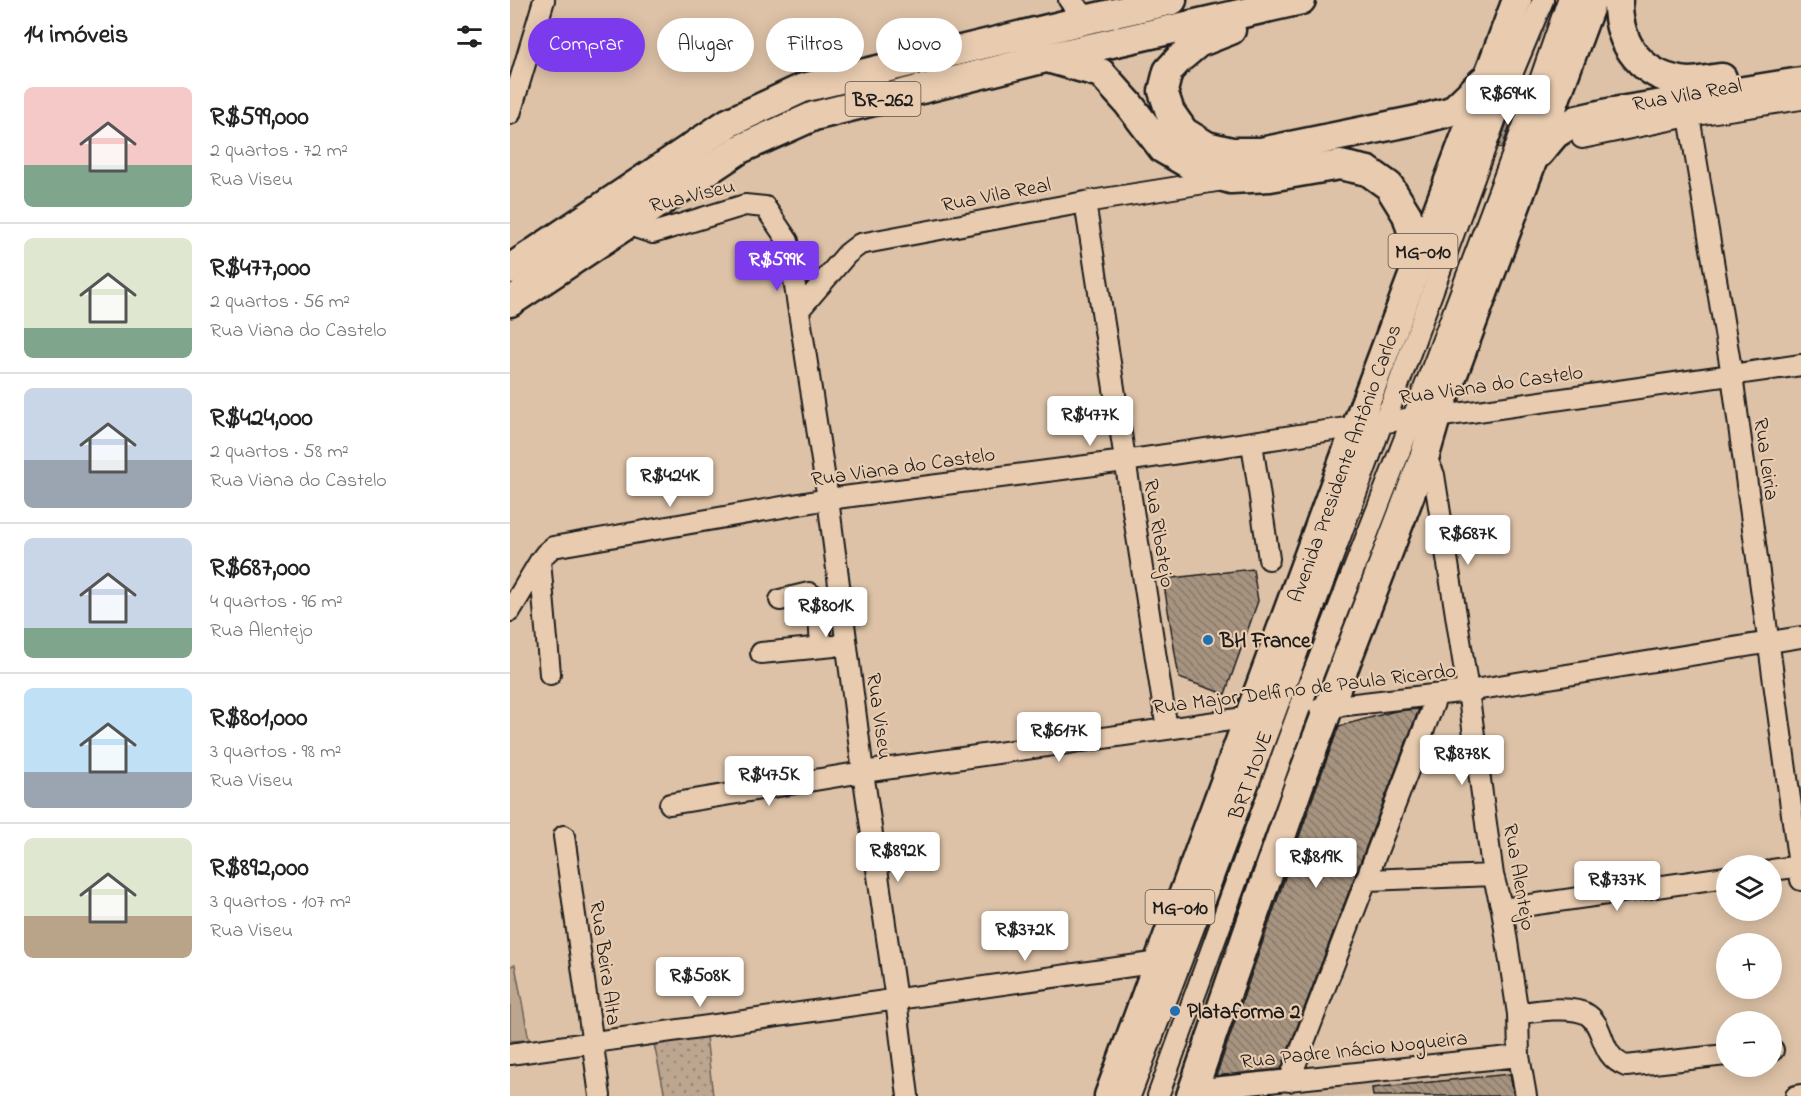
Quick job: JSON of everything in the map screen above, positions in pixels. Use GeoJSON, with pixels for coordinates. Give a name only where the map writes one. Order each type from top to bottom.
{"type":"FeatureCollection","features":[{"type":"Feature","properties":{"kind":"highway","name":"BR-262"},"geometry":{"type":"LineString","coordinates":[[510,269],[728,123],[803,88],[1079,9],[1170,0]]}},
{"type":"Feature","properties":{"kind":"highway","name":"BR-262"},"geometry":{"type":"LineString","coordinates":[[510,302],[740,149],[814,116],[1046,58],[1301,0]]}},
{"type":"Feature","properties":{"kind":"highway"},"geometry":{"type":"LineString","coordinates":[[1312,0],[1198,43],[1179,59],[1168,71],[1163,91],[1170,112],[1184,132],[1208,146],[1232,152],[1261,152],[1452,111],[1489,75]]}},
{"type":"Feature","properties":{"kind":"highway","name":"Avenida Presidente Antônio Carlos"},"geometry":{"type":"LineString","coordinates":[[1109,1096],[1168,967],[1190,879],[1263,715],[1369,425],[1420,258],[1517,0]]}},
{"type":"Feature","properties":{"kind":"highway"},"geometry":{"type":"LineString","coordinates":[[1192,1093],[1220,969],[1299,785],[1329,707],[1425,454],[1424,418],[1456,366],[1592,0]]}},
{"type":"Feature","properties":{"kind":"highway"},"geometry":{"type":"LineString","coordinates":[[1618,0],[1621,31],[1629,50],[1650,70],[1668,78],[1697,82],[1801,66]]}},
{"type":"Feature","properties":{"kind":"highway"},"geometry":{"type":"LineString","coordinates":[[1046,58],[1101,73],[1164,149],[1199,170],[1231,179],[1270,177],[1340,165],[1368,171],[1389,186],[1407,215],[1420,258]]}},
{"type":"Feature","properties":{"kind":"highway"},"geometry":{"type":"LineString","coordinates":[[1530,164],[1556,134],[1577,120],[1613,112],[1801,82]]}},
{"type":"Feature","properties":{"kind":"street"},"geometry":{"type":"LineString","coordinates":[[510,114],[544,0]]}},
{"type":"Feature","properties":{"kind":"street"},"geometry":{"type":"LineString","coordinates":[[1369,425],[1391,405],[1512,74],[1543,0]]}},
{"type":"Feature","properties":{"kind":"street","name":"BRT MOVE"},"geometry":{"type":"LineString","coordinates":[[1158,1096],[1220,969],[1242,870],[1299,710],[1424,418],[1568,0]]}},
{"type":"Feature","properties":{"kind":"street","name":"Rua Vila Real"},"geometry":{"type":"LineString","coordinates":[[1582,138],[1689,116],[1801,99]]}},
{"type":"Feature","properties":{"kind":"street","name":"Rua Leiria"},"geometry":{"type":"LineString","coordinates":[[1689,116],[1732,375],[1800,871]]}},
{"type":"Feature","properties":{"kind":"street","name":"Rua Vila Real"},"geometry":{"type":"LineString","coordinates":[[799,310],[847,254],[860,244],[1085,202],[1231,179]]}},
{"type":"Feature","properties":{"kind":"street","name":"Rua Ribatejo"},"geometry":{"type":"LineString","coordinates":[[1085,202],[1167,729]]}},
{"type":"Feature","properties":{"kind":"street","name":"Rua Viseu"},"geometry":{"type":"LineString","coordinates":[[626,224],[652,233],[746,205],[765,207],[788,241],[828,500],[908,1096]]}},
{"type":"Feature","properties":{"kind":"street","name":"Rua Viana do Castelo"},"geometry":{"type":"LineString","coordinates":[[510,611],[540,561],[553,547],[828,500],[1125,461],[1801,365]]}},
{"type":"Feature","properties":{"kind":"street"},"geometry":{"type":"LineString","coordinates":[[1252,443],[1269,559]]}},
{"type":"Feature","properties":{"kind":"street","name":"Rua Alentejo"},"geometry":{"type":"LineString","coordinates":[[1425,454],[1434,475],[1468,692],[1493,875],[1502,909],[1518,1014],[1520,1056],[1526,1096]]}},
{"type":"Feature","properties":{"kind":"street"},"geometry":{"type":"LineString","coordinates":[[540,561],[550,674]]}},
{"type":"Feature","properties":{"kind":"street"},"geometry":{"type":"LineString","coordinates":[[780,600],[809,593],[818,599],[821,647]]}},
{"type":"Feature","properties":{"kind":"street","name":"Rua Major Delfino de Paula Ricardo"},"geometry":{"type":"LineString","coordinates":[[669,804],[863,772],[1263,715],[1468,692],[1801,637]]}},
{"type":"Feature","properties":{"kind":"street"},"geometry":{"type":"LineString","coordinates":[[761,653],[846,645]]}},
{"type":"Feature","properties":{"kind":"street"},"geometry":{"type":"LineString","coordinates":[[1289,1081],[1368,880],[1437,695]]}},
{"type":"Feature","properties":{"kind":"street","name":"BRT MOVE"},"geometry":{"type":"LineString","coordinates":[[1130,1096],[1168,967],[1263,715]]}},
{"type":"Feature","properties":{"kind":"street"},"geometry":{"type":"LineString","coordinates":[[1242,870],[1299,785]]}},
{"type":"Feature","properties":{"kind":"street","name":"Rua Beira Alta"},"geometry":{"type":"LineString","coordinates":[[564,836],[600,1096]]}},
{"type":"Feature","properties":{"kind":"street"},"geometry":{"type":"LineString","coordinates":[[1782,870],[1800,871]]}},
{"type":"Feature","properties":{"kind":"street"},"geometry":{"type":"LineString","coordinates":[[1368,880],[1493,875]]}},
{"type":"Feature","properties":{"kind":"street"},"geometry":{"type":"LineString","coordinates":[[1502,909],[1716,878]]}},
{"type":"Feature","properties":{"kind":"street"},"geometry":{"type":"LineString","coordinates":[[510,1054],[896,1000],[1168,967]]}},
{"type":"Feature","properties":{"kind":"street"},"geometry":{"type":"LineString","coordinates":[[1518,1014],[1540,1010],[1576,1011],[1588,1015],[1596,1025],[1609,1053],[1617,1062],[1626,1066],[1716,1056]]}},
{"type":"Feature","properties":{"kind":"street","name":"Rua Padre Inácio Nogueira"},"geometry":{"type":"LineString","coordinates":[[1192,1093],[1520,1056]]}},
{"type":"Feature","properties":{"kind":"street"},"geometry":{"type":"LineString","coordinates":[[1796,1096],[1801,1095]]}},
{"type":"Feature","properties":{"kind":"shaded area"},"geometry":{"type":"Polygon","coordinates":[[[515,965],[529,1040],[510,1041],[510,966],[515,965]]]}},
{"type":"Feature","properties":{"kind":"shaded area"},"geometry":{"type":"Polygon","coordinates":[[[706,1036],[713,1096],[665,1096],[654,1044],[706,1036]]]}},
{"type":"Feature","properties":{"kind":"shaded area"},"geometry":{"type":"Polygon","coordinates":[[[1515,1068],[1520,1096],[1219,1096],[1515,1068]]]}},
{"type":"Feature","properties":{"kind":"building"},"geometry":{"type":"Polygon","coordinates":[[[1515,100],[1518,101],[1502,149],[1498,147],[1515,100]]]}},
{"type":"Feature","properties":{"kind":"building","name":"BH France"},"geometry":{"type":"Polygon","coordinates":[[[1253,569],[1258,601],[1225,694],[1179,678],[1163,579],[1253,569]]]}},
{"type":"Feature","properties":{"kind":"building"},"geometry":{"type":"Polygon","coordinates":[[[1419,709],[1281,1069],[1216,1076],[1339,726],[1395,711],[1419,709]]]}},
{"type":"Feature","properties":{"kind":"building"},"geometry":{"type":"Polygon","coordinates":[[[1510,1074],[1514,1096],[1373,1096],[1372,1088],[1510,1074]]]}},
{"type":"Feature","properties":{"kind":"place","name":"BH France"},"geometry":{"type":"Point","coordinates":[1208,640]}},
{"type":"Feature","properties":{"kind":"place","name":"Plataforma 2"},"geometry":{"type":"Point","coordinates":[1175,1011]}}]}
